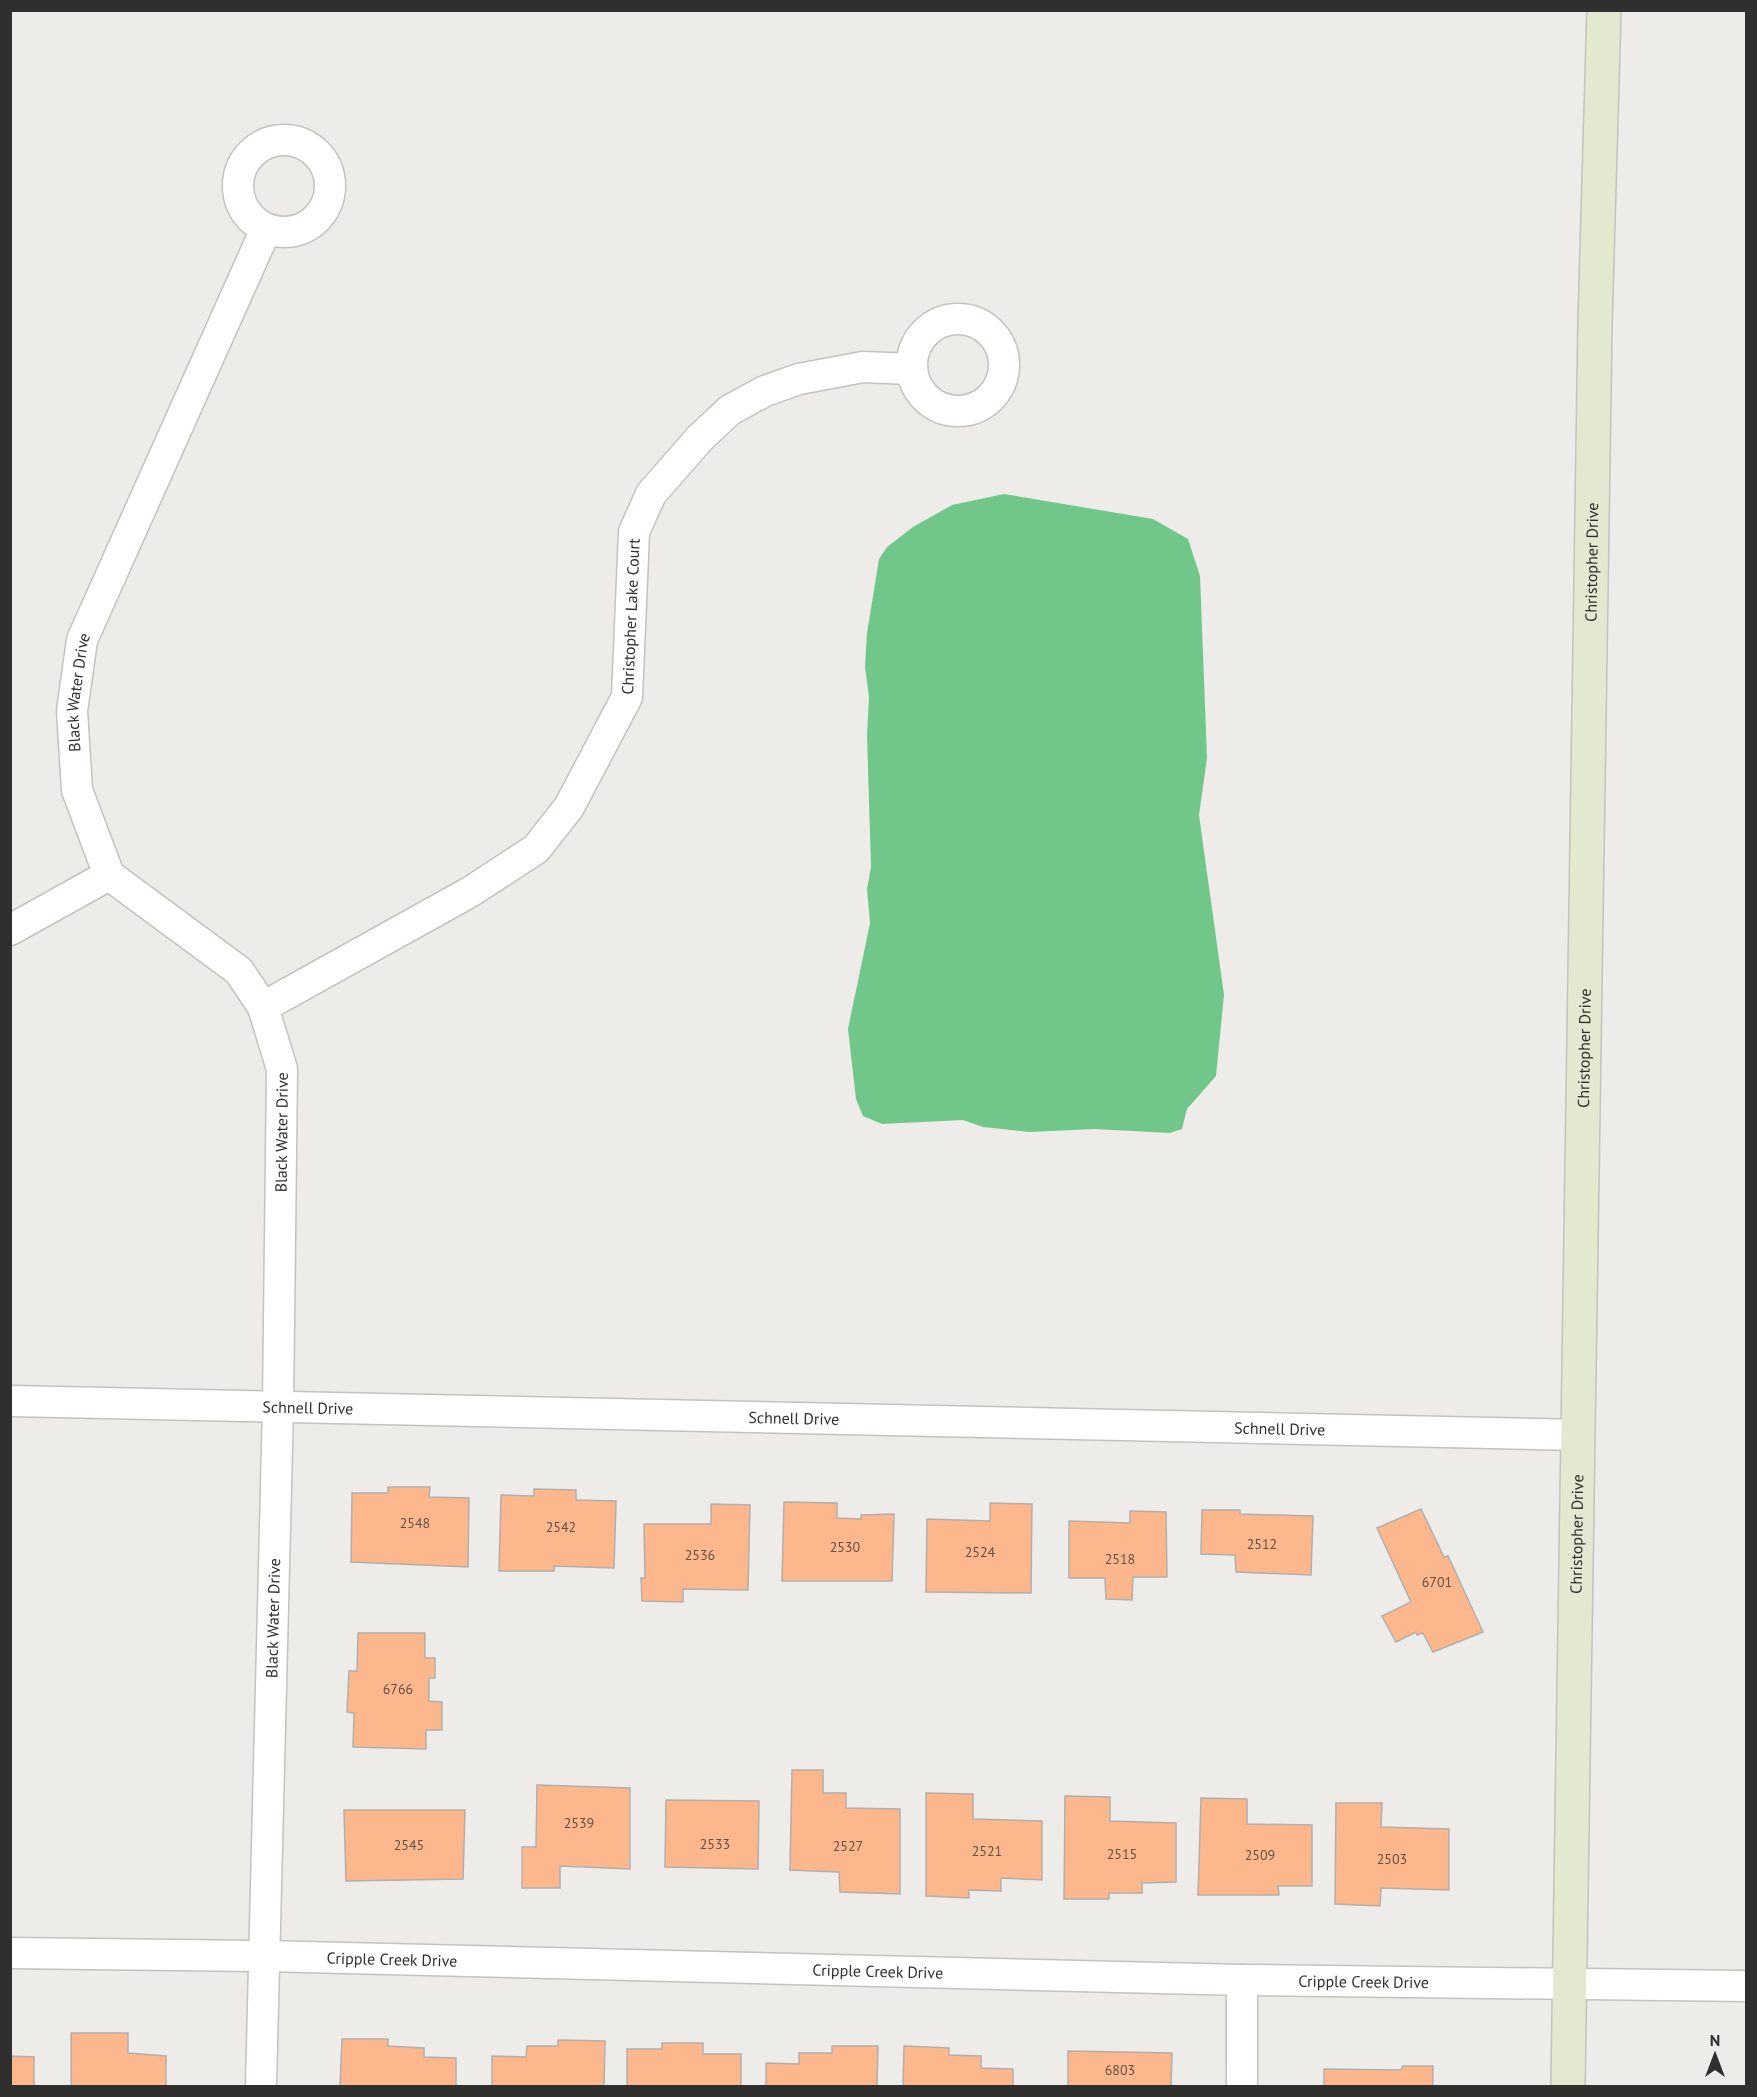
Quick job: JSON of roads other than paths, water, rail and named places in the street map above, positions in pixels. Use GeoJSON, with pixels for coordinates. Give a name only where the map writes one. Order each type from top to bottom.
{"type":"FeatureCollection","features":[{"type":"Feature","properties":{"kind":"street","name":"Christopher Drive"},"geometry":{"type":"LineString","coordinates":[[1568,2086],[1595,323],[1604,10]]}},
{"type":"Feature","properties":{"kind":"street","name":"Black Water Drive"},"geometry":{"type":"LineString","coordinates":[[261,2086],[278,1407],[282,1069],[263,1007],[239,971],[109,875],[77,790],[72,711],[82,640],[266,229]]}},
{"type":"Feature","properties":{"kind":"street","name":"Christopher Lake Court"},"geometry":{"type":"LineString","coordinates":[[263,1007],[470,892],[536,849],[569,807],[627,697],[634,532],[651,494],[700,438],[730,410],[765,391],[800,379],[863,367],[912,369]]}},
{"type":"Feature","properties":{"kind":"street"},"geometry":{"type":"LineString","coordinates":[[10,930],[109,875]]}},
{"type":"Feature","properties":{"kind":"street","name":"Schnell Drive"},"geometry":{"type":"LineString","coordinates":[[10,1401],[1579,1435]]}},
{"type":"Feature","properties":{"kind":"street","name":"Cripple Creek Drive"},"geometry":{"type":"LineString","coordinates":[[10,1953],[264,1956],[1242,1980],[1746,1986]]}},
{"type":"Feature","properties":{"kind":"street"},"geometry":{"type":"LineString","coordinates":[[1242,1980],[1242,2086]]}}]}
